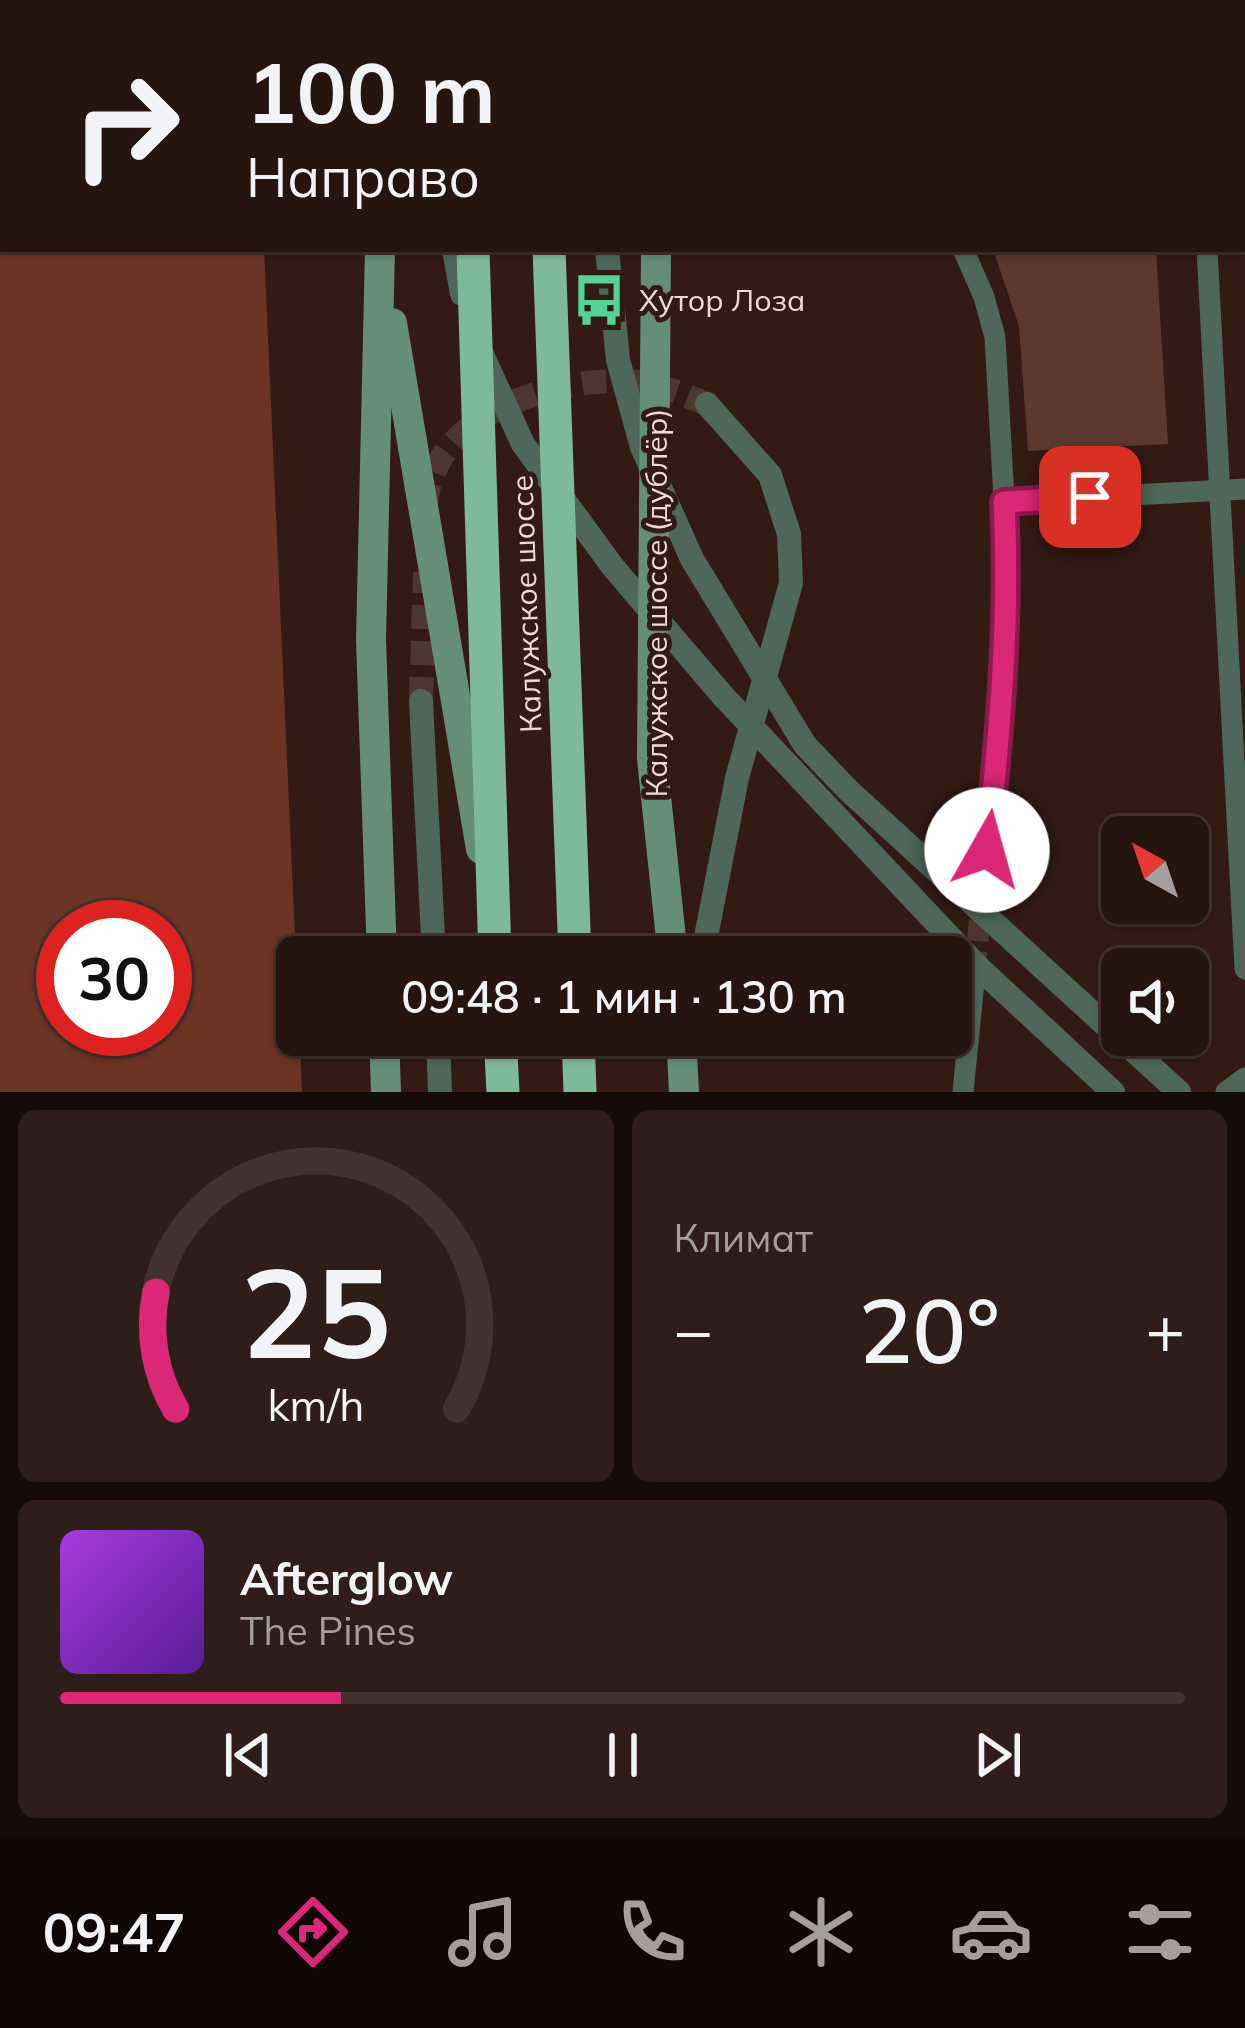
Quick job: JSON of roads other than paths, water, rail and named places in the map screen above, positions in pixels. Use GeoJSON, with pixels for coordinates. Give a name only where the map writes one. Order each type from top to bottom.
{"type":"FeatureCollection","features":[{"type":"Feature","properties":{"kind":"highway","name":"Калужское шоссе"},"geometry":{"type":"LineString","coordinates":[[473,252],[494,936]]}},
{"type":"Feature","properties":{"kind":"highway","name":"Калужское шоссе"},"geometry":{"type":"LineString","coordinates":[[549,252],[574,936]]}},
{"type":"Feature","properties":{"kind":"highway"},"geometry":{"type":"LineString","coordinates":[[501,1056],[503,1092]]}},
{"type":"Feature","properties":{"kind":"highway"},"geometry":{"type":"LineString","coordinates":[[579,1056],[580,1092]]}},
{"type":"Feature","properties":{"kind":"main road"},"geometry":{"type":"LineString","coordinates":[[380,252],[493,936]]}},
{"type":"Feature","properties":{"kind":"main road"},"geometry":{"type":"LineString","coordinates":[[380,252],[371,640],[381,936]]}},
{"type":"Feature","properties":{"kind":"main road","name":"Калужское шоссе (дублёр)"},"geometry":{"type":"LineString","coordinates":[[656,252],[652,759],[671,936]]}},
{"type":"Feature","properties":{"kind":"main road"},"geometry":{"type":"LineString","coordinates":[[385,1056],[386,1092]]}},
{"type":"Feature","properties":{"kind":"main road"},"geometry":{"type":"LineString","coordinates":[[684,1056],[684,1092]]}},
{"type":"Feature","properties":{"kind":"street"},"geometry":{"type":"LineString","coordinates":[[455,252],[466,319],[523,444],[613,567],[723,696],[977,966],[1113,1092]]}},
{"type":"Feature","properties":{"kind":"street"},"geometry":{"type":"LineString","coordinates":[[964,252],[985,297],[994,337],[1008,602],[1004,688],[982,893]]}},
{"type":"Feature","properties":{"kind":"street"},"geometry":{"type":"LineString","coordinates":[[1207,252],[1245,969]]}},
{"type":"Feature","properties":{"kind":"street"},"geometry":{"type":"LineString","coordinates":[[607,255],[618,360],[642,447],[692,559],[805,745],[848,790],[1179,1092]]}},
{"type":"Feature","properties":{"kind":"street"},"geometry":{"type":"LineString","coordinates":[[706,936],[737,778],[791,584],[789,534],[770,475],[707,404]]}},
{"type":"Feature","properties":{"kind":"street"},"geometry":{"type":"LineString","coordinates":[[1004,502],[1245,489]]}},
{"type":"Feature","properties":{"kind":"street"},"geometry":{"type":"LineString","coordinates":[[422,701],[433,936]]}},
{"type":"Feature","properties":{"kind":"street"},"geometry":{"type":"LineString","coordinates":[[963,1092],[975,972]]}},
{"type":"Feature","properties":{"kind":"street"},"geometry":{"type":"LineString","coordinates":[[438,1056],[440,1092]]}},
{"type":"Feature","properties":{"kind":"street"},"geometry":{"type":"LineString","coordinates":[[1226,1092],[1245,1078]]}},
{"type":"Feature","properties":{"kind":"tunnel"},"geometry":{"type":"LineString","coordinates":[[426,507],[432,475],[448,448],[471,426],[531,396],[564,387],[627,381],[658,386],[707,404]]}},
{"type":"Feature","properties":{"kind":"tunnel"},"geometry":{"type":"LineString","coordinates":[[421,701],[425,572]]}},
{"type":"Feature","properties":{"kind":"tunnel"},"geometry":{"type":"LineString","coordinates":[[975,972],[981,900]]}},
{"type":"Feature","properties":{"kind":"place","name":"Хутор Лоза"},"geometry":{"type":"Point","coordinates":[599,300]}}]}
